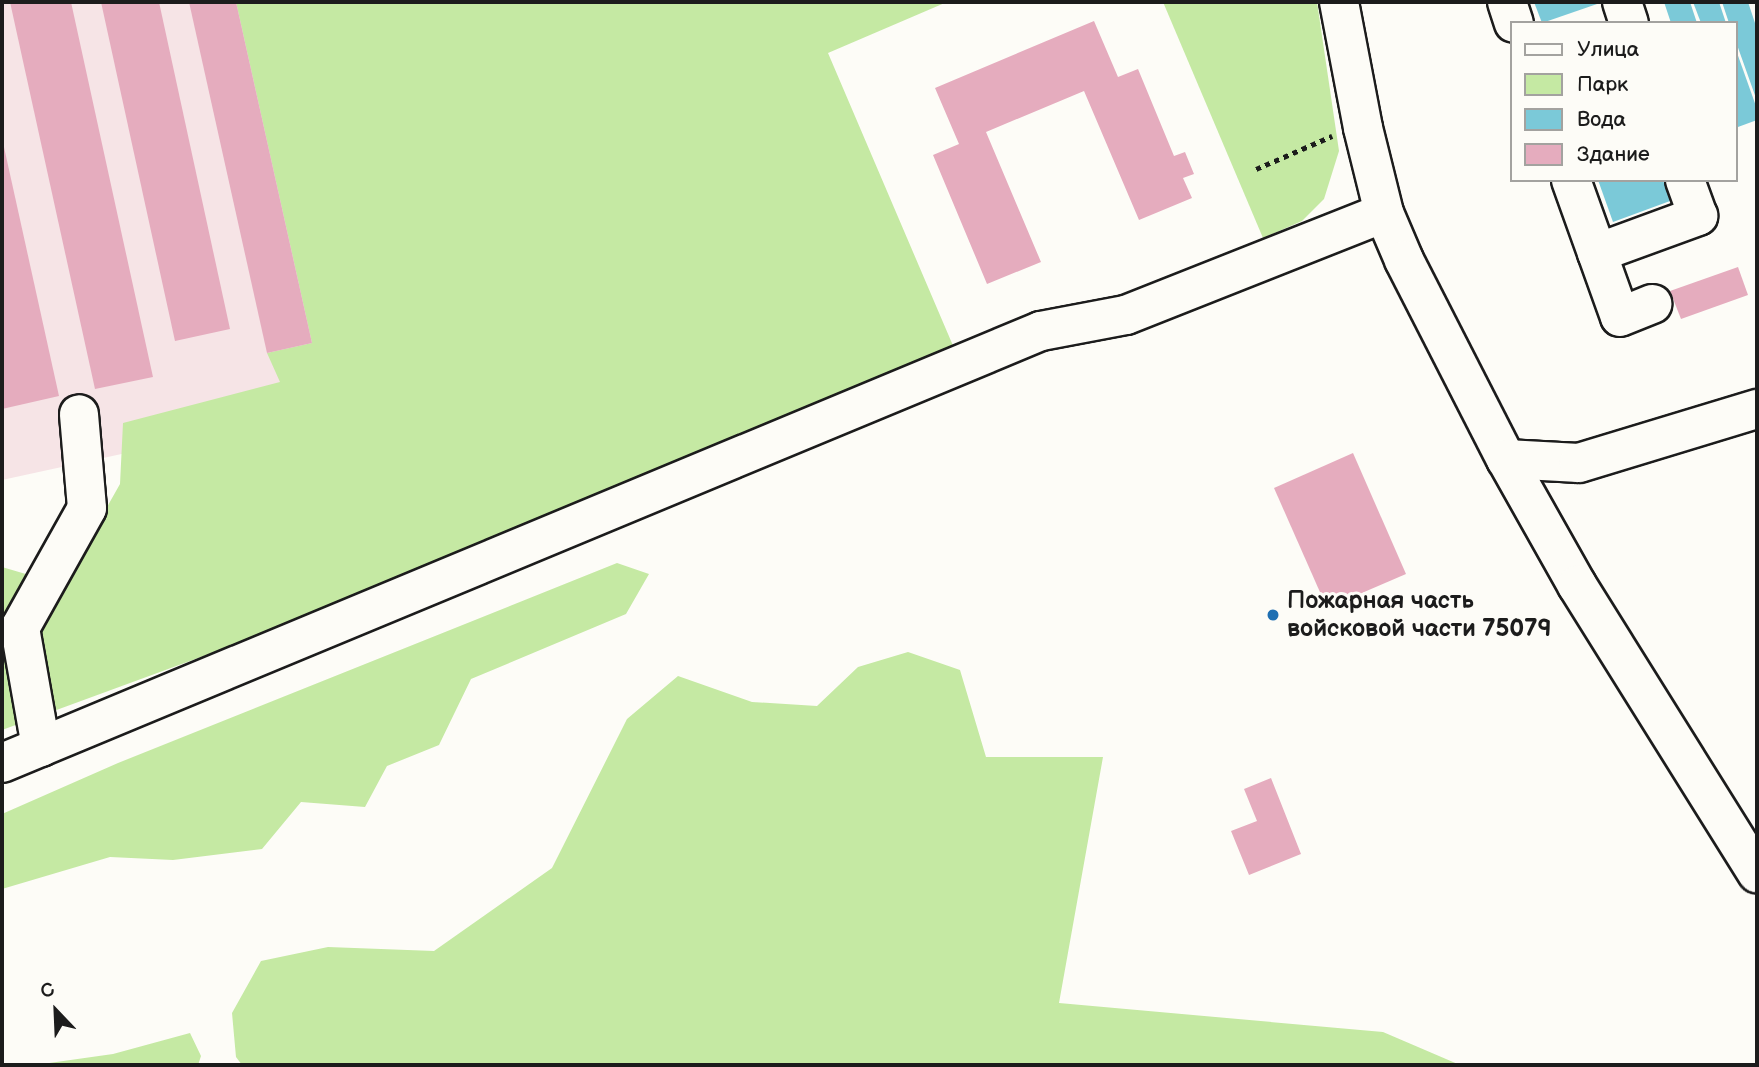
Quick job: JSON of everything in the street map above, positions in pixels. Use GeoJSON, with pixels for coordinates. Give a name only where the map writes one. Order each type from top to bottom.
{"type":"FeatureCollection","features":[{"type":"Feature","properties":{"kind":"street"},"geometry":{"type":"LineString","coordinates":[[1339,2],[1384,214],[1506,459],[1584,597],[1757,873]]}},
{"type":"Feature","properties":{"kind":"street"},"geometry":{"type":"LineString","coordinates":[[1507,2],[1513,21]]}},
{"type":"Feature","properties":{"kind":"street"},"geometry":{"type":"LineString","coordinates":[[1622,2],[1628,21]]}},
{"type":"Feature","properties":{"kind":"street"},"geometry":{"type":"LineString","coordinates":[[1571,182],[1620,317],[1653,304]]}},
{"type":"Feature","properties":{"kind":"street"},"geometry":{"type":"LineString","coordinates":[[1597,253],[1698,216],[1686,182]]}},
{"type":"Feature","properties":{"kind":"street"},"geometry":{"type":"LineString","coordinates":[[2,764],[1041,331],[1126,315],[1384,214]]}},
{"type":"Feature","properties":{"kind":"street"},"geometry":{"type":"LineString","coordinates":[[1506,459],[1579,463],[1757,409]]}},
{"type":"Feature","properties":{"kind":"street"},"geometry":{"type":"LineString","coordinates":[[41,747],[20,628],[87,508],[79,414]]}},
{"type":"Feature","properties":{"kind":"shaded area"},"geometry":{"type":"Polygon","coordinates":[[[2,2],[260,2],[347,405],[2,480],[2,2]]]}},
{"type":"Feature","properties":{"kind":"green space"},"geometry":{"type":"Polygon","coordinates":[[[236,2],[947,2],[828,53],[960,362],[272,631],[2,730],[2,567],[63,585],[120,484],[123,423],[280,382],[267,353],[312,343],[236,2]]]}},
{"type":"Feature","properties":{"kind":"green space"},"geometry":{"type":"Polygon","coordinates":[[[1163,2],[1317,2],[1339,151],[1324,199],[1302,221],[1263,238],[1163,2]]]}},
{"type":"Feature","properties":{"kind":"green space"},"geometry":{"type":"Polygon","coordinates":[[[617,563],[649,574],[626,614],[471,679],[439,745],[387,766],[365,807],[301,802],[262,849],[173,860],[110,857],[2,889],[2,814],[118,763],[617,563]]]}},
{"type":"Feature","properties":{"kind":"green space"},"geometry":{"type":"Polygon","coordinates":[[[908,652],[960,670],[986,757],[1103,757],[1059,1003],[1383,1032],[1460,1065],[242,1065],[236,1057],[232,1013],[261,961],[328,947],[434,951],[552,868],[627,719],[678,676],[752,702],[817,706],[858,667],[908,652]]]}},
{"type":"Feature","properties":{"kind":"green space"},"geometry":{"type":"Polygon","coordinates":[[[190,1033],[201,1056],[198,1065],[35,1065],[113,1054],[190,1033]]]}},
{"type":"Feature","properties":{"kind":"water"},"geometry":{"type":"Polygon","coordinates":[[[1534,2],[1600,3],[1548,21],[1541,21],[1534,2]]]}},
{"type":"Feature","properties":{"kind":"water"},"geometry":{"type":"Polygon","coordinates":[[[1664,2],[1690,2],[1696,21],[1670,21],[1664,2]]]}},
{"type":"Feature","properties":{"kind":"water"},"geometry":{"type":"Polygon","coordinates":[[[1693,2],[1719,2],[1725,21],[1700,21],[1693,2]]]}},
{"type":"Feature","properties":{"kind":"water"},"geometry":{"type":"Polygon","coordinates":[[[1722,2],[1748,2],[1757,29],[1757,101],[1738,48],[1738,21],[1728,21],[1722,2]]]}},
{"type":"Feature","properties":{"kind":"water"},"geometry":{"type":"Polygon","coordinates":[[[1738,56],[1757,109],[1757,120],[1738,127],[1738,56]]]}},
{"type":"Feature","properties":{"kind":"water"},"geometry":{"type":"Polygon","coordinates":[[[1599,182],[1664,182],[1670,201],[1613,222],[1599,182]]]}},
{"type":"Feature","properties":{"kind":"building"},"geometry":{"type":"Polygon","coordinates":[[[10,2],[71,2],[153,377],[95,389],[10,2]]]}},
{"type":"Feature","properties":{"kind":"building"},"geometry":{"type":"Polygon","coordinates":[[[101,2],[159,2],[230,329],[175,341],[101,2]]]}},
{"type":"Feature","properties":{"kind":"building"},"geometry":{"type":"Polygon","coordinates":[[[189,2],[236,2],[312,343],[267,353],[189,2]]]}},
{"type":"Feature","properties":{"kind":"building"},"geometry":{"type":"Polygon","coordinates":[[[1094,21],[1118,77],[1138,69],[1174,156],[1185,152],[1194,174],[1183,178],[1192,198],[1139,220],[1084,91],[986,132],[1041,262],[987,284],[933,155],[959,144],[935,88],[1094,21]]]}},
{"type":"Feature","properties":{"kind":"building"},"geometry":{"type":"Polygon","coordinates":[[[2,138],[59,396],[2,409],[2,138]]]}},
{"type":"Feature","properties":{"kind":"building"},"geometry":{"type":"Polygon","coordinates":[[[1738,267],[1748,295],[1681,319],[1670,291],[1738,267]]]}},
{"type":"Feature","properties":{"kind":"building"},"geometry":{"type":"Polygon","coordinates":[[[1353,453],[1406,574],[1327,608],[1274,488],[1353,453]]]}},
{"type":"Feature","properties":{"kind":"building"},"geometry":{"type":"Polygon","coordinates":[[[1271,778],[1301,854],[1249,875],[1231,831],[1257,821],[1244,789],[1271,778]]]}},
{"type":"Feature","properties":{"kind":"place","name":"Пожарная часть войсковой части 75079"},"geometry":{"type":"Point","coordinates":[1273,615]}}]}
